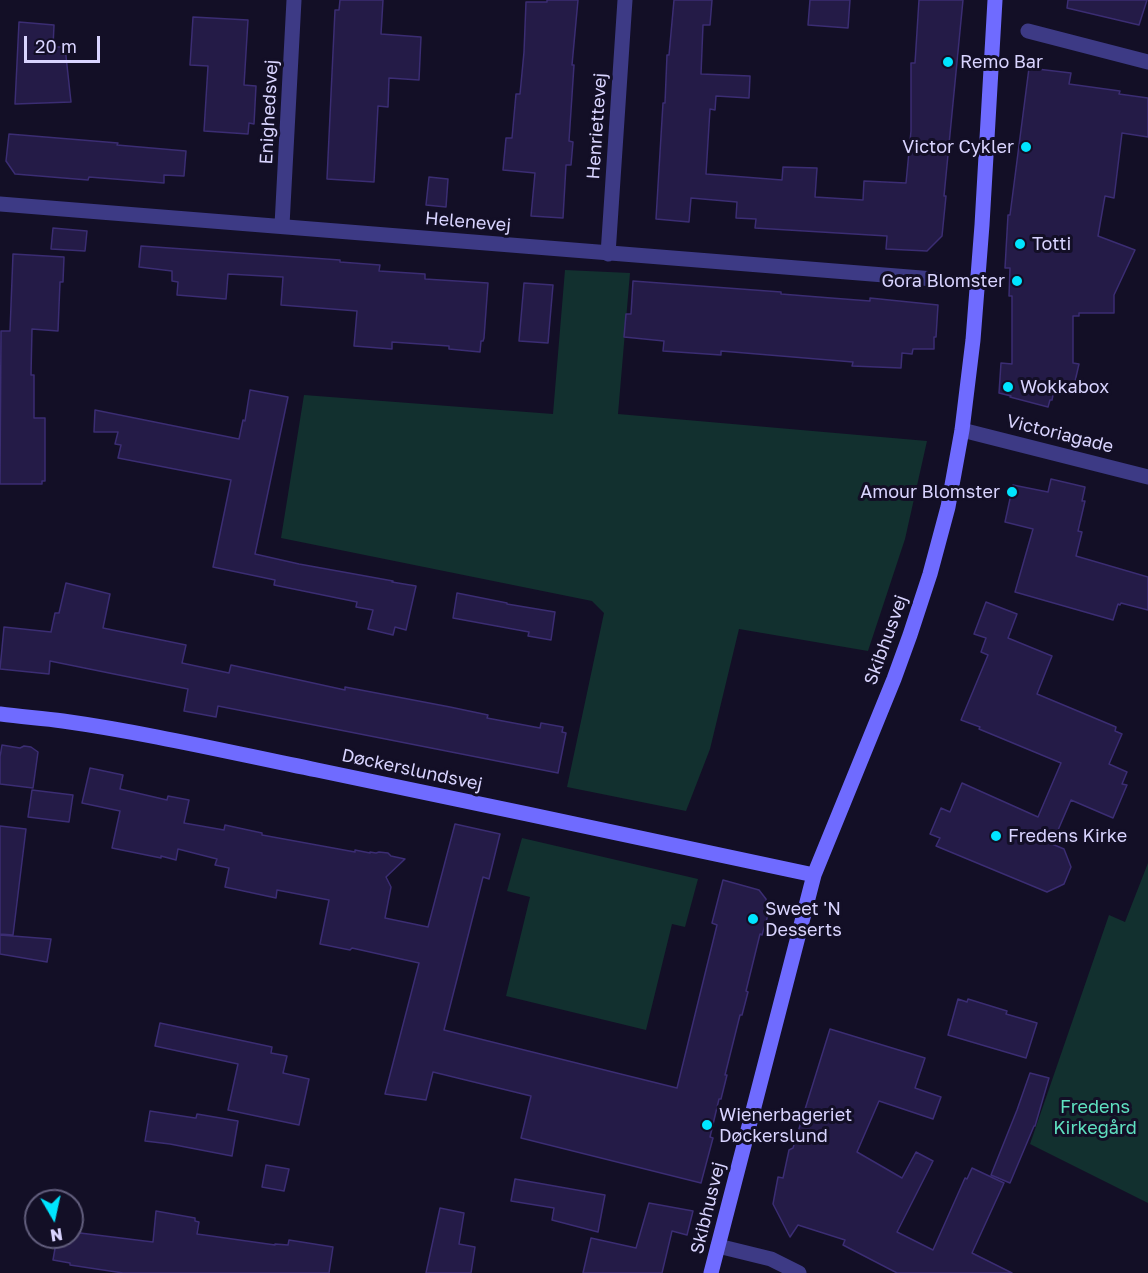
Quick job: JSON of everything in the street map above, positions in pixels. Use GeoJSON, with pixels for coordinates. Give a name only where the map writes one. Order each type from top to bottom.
{"type":"FeatureCollection","features":[{"type":"Feature","properties":{"kind":"street","name":"Enighedsvej"},"geometry":{"type":"LineString","coordinates":[[282,225],[294,0]]}},
{"type":"Feature","properties":{"kind":"street","name":"Henriettevej"},"geometry":{"type":"LineString","coordinates":[[608,254],[625,0]]}},
{"type":"Feature","properties":{"kind":"street","name":"Skibhusvej"},"geometry":{"type":"LineString","coordinates":[[711,1273],[814,875],[894,679],[930,574],[948,507],[962,429],[973,340],[995,0]]}},
{"type":"Feature","properties":{"kind":"street"},"geometry":{"type":"LineString","coordinates":[[1028,31],[1148,62]]}},
{"type":"Feature","properties":{"kind":"street","name":"Helenevej"},"geometry":{"type":"LineString","coordinates":[[0,204],[934,279]]}},
{"type":"Feature","properties":{"kind":"street","name":"Victoriagade"},"geometry":{"type":"LineString","coordinates":[[962,429],[1148,477]]}},
{"type":"Feature","properties":{"kind":"street","name":"Døckerslundsvej"},"geometry":{"type":"LineString","coordinates":[[0,714],[63,721],[168,740],[814,875]]}},
{"type":"Feature","properties":{"kind":"street"},"geometry":{"type":"LineString","coordinates":[[718,1246],[771,1259],[799,1273]]}},
{"type":"Feature","properties":{"kind":"green space"},"geometry":{"type":"Polygon","coordinates":[[[565,270],[630,273],[618,414],[927,441],[905,539],[868,651],[739,629],[710,749],[686,811],[567,787],[604,613],[592,601],[281,538],[304,395],[553,414],[565,270]]]}},
{"type":"Feature","properties":{"kind":"green space"},"geometry":{"type":"Polygon","coordinates":[[[522,838],[698,879],[685,927],[672,924],[646,1030],[506,996],[530,897],[507,891],[522,838]]]}},
{"type":"Feature","properties":{"kind":"green space","name":"Fredens Kirkegård"},"geometry":{"type":"Polygon","coordinates":[[[1148,863],[1148,1203],[1030,1144],[1109,915],[1125,922],[1148,863]]]}},
{"type":"Feature","properties":{"kind":"building"},"geometry":{"type":"Polygon","coordinates":[[[340,0],[383,0],[381,34],[421,37],[419,80],[389,78],[388,107],[378,106],[374,182],[327,179],[335,10],[339,10],[340,0]]]}},
{"type":"Feature","properties":{"kind":"building"},"geometry":{"type":"Polygon","coordinates":[[[547,0],[578,0],[572,65],[574,65],[569,141],[573,142],[571,165],[566,165],[563,218],[531,216],[535,173],[503,170],[506,138],[512,138],[516,94],[520,94],[526,2],[547,2],[547,0]]]}},
{"type":"Feature","properties":{"kind":"building"},"geometry":{"type":"Polygon","coordinates":[[[674,0],[712,0],[710,25],[703,25],[701,74],[750,76],[749,98],[716,96],[715,110],[710,109],[706,174],[782,180],[783,167],[817,168],[815,197],[863,200],[864,181],[906,183],[911,131],[911,63],[915,63],[919,0],[963,0],[942,236],[927,251],[886,249],[887,236],[755,228],[756,219],[736,218],[737,202],[691,198],[689,222],[656,219],[663,103],[665,103],[667,55],[669,55],[674,0]]]}},
{"type":"Feature","properties":{"kind":"building"},"geometry":{"type":"Polygon","coordinates":[[[810,0],[850,0],[848,28],[808,25],[810,0]]]}},
{"type":"Feature","properties":{"kind":"building"},"geometry":{"type":"Polygon","coordinates":[[[1068,0],[1147,0],[1139,25],[1067,8],[1068,0]]]}},
{"type":"Feature","properties":{"kind":"building"},"geometry":{"type":"Polygon","coordinates":[[[193,17],[248,20],[244,85],[256,86],[254,124],[249,123],[248,134],[204,131],[208,66],[190,65],[193,17]]]}},
{"type":"Feature","properties":{"kind":"building"},"geometry":{"type":"Polygon","coordinates":[[[19,22],[54,25],[53,47],[65,47],[71,102],[15,104],[19,22]]]}},
{"type":"Feature","properties":{"kind":"building"},"geometry":{"type":"Polygon","coordinates":[[[1029,68],[1071,73],[1069,84],[1120,91],[1119,94],[1148,98],[1148,137],[1122,133],[1114,198],[1105,196],[1098,236],[1135,250],[1114,295],[1114,313],[1079,313],[1079,316],[1073,316],[1073,363],[1079,364],[1073,390],[1055,386],[1048,407],[999,393],[1001,363],[1012,364],[1010,268],[1005,268],[1008,215],[1010,215],[1029,68]]]}},
{"type":"Feature","properties":{"kind":"building"},"geometry":{"type":"Polygon","coordinates":[[[9,134],[186,151],[184,176],[164,175],[164,183],[15,174],[6,161],[9,134]]]}},
{"type":"Feature","properties":{"kind":"building"},"geometry":{"type":"Polygon","coordinates":[[[429,177],[448,179],[446,207],[426,205],[429,177]]]}},
{"type":"Feature","properties":{"kind":"building"},"geometry":{"type":"Polygon","coordinates":[[[53,228],[87,231],[85,251],[51,249],[53,228]]]}},
{"type":"Feature","properties":{"kind":"building"},"geometry":{"type":"Polygon","coordinates":[[[141,246],[340,260],[340,262],[380,265],[379,271],[425,274],[425,279],[488,283],[484,338],[481,341],[480,352],[449,349],[449,346],[392,342],[392,349],[354,346],[357,311],[281,305],[283,277],[228,274],[226,299],[177,295],[178,282],[172,281],[172,271],[139,267],[141,246]]]}},
{"type":"Feature","properties":{"kind":"building"},"geometry":{"type":"Polygon","coordinates":[[[13,254],[64,257],[63,282],[60,282],[58,331],[32,329],[31,375],[34,375],[34,418],[45,418],[45,481],[42,481],[42,484],[0,484],[1,331],[10,331],[13,254]]]}},
{"type":"Feature","properties":{"kind":"building"},"geometry":{"type":"Polygon","coordinates":[[[633,281],[938,305],[934,349],[913,349],[912,354],[902,353],[901,368],[852,366],[853,362],[721,351],[721,355],[663,351],[664,341],[624,337],[626,314],[631,314],[633,281]]]}},
{"type":"Feature","properties":{"kind":"building"},"geometry":{"type":"Polygon","coordinates":[[[524,283],[553,285],[548,343],[519,341],[524,283]]]}},
{"type":"Feature","properties":{"kind":"building"},"geometry":{"type":"Polygon","coordinates":[[[250,390],[288,397],[255,554],[416,586],[406,630],[395,627],[393,635],[368,629],[373,610],[356,607],[357,602],[274,585],[275,580],[213,567],[231,480],[118,458],[121,445],[115,444],[118,432],[94,432],[95,410],[239,439],[243,420],[245,421],[250,390]]]}},
{"type":"Feature","properties":{"kind":"building"},"geometry":{"type":"Polygon","coordinates":[[[1051,479],[1085,487],[1082,501],[1085,501],[1078,531],[1082,532],[1076,556],[1148,577],[1148,610],[1121,603],[1118,604],[1113,620],[1015,592],[1033,529],[1005,522],[1013,485],[1048,492],[1051,479]]]}},
{"type":"Feature","properties":{"kind":"building"},"geometry":{"type":"Polygon","coordinates":[[[66,583],[110,594],[103,628],[186,645],[182,663],[229,673],[231,665],[345,690],[345,687],[450,707],[488,715],[487,718],[540,728],[541,723],[563,727],[562,732],[566,733],[558,773],[218,706],[216,717],[184,711],[188,689],[50,661],[49,674],[0,669],[4,627],[51,632],[55,613],[59,613],[66,583]]]}},
{"type":"Feature","properties":{"kind":"building"},"geometry":{"type":"Polygon","coordinates":[[[457,593],[555,612],[551,640],[528,636],[529,632],[453,618],[457,593]]]}},
{"type":"Feature","properties":{"kind":"building"},"geometry":{"type":"Polygon","coordinates":[[[986,602],[1017,614],[1008,638],[1052,656],[1037,694],[1116,727],[1115,731],[1122,734],[1109,764],[1127,772],[1122,784],[1127,785],[1113,818],[1071,800],[1052,844],[1064,849],[1071,867],[1064,884],[1047,892],[936,846],[940,838],[930,834],[941,808],[950,812],[962,783],[1038,817],[1061,763],[961,720],[988,655],[981,652],[986,638],[974,634],[986,602]]]}},
{"type":"Feature","properties":{"kind":"building"},"geometry":{"type":"Polygon","coordinates":[[[2,745],[31,747],[38,752],[33,788],[0,784],[2,745]]]}},
{"type":"Feature","properties":{"kind":"building"},"geometry":{"type":"Polygon","coordinates":[[[90,768],[123,775],[120,789],[167,800],[168,796],[189,800],[184,823],[224,830],[225,825],[262,833],[262,835],[355,852],[355,850],[388,853],[391,856],[405,859],[386,877],[391,887],[385,918],[428,927],[455,824],[500,834],[489,879],[483,877],[444,1030],[677,1088],[717,925],[712,923],[723,880],[759,890],[766,899],[768,915],[762,935],[760,934],[746,991],[748,992],[742,1015],[740,1015],[721,1099],[719,1099],[710,1137],[713,1138],[701,1183],[521,1138],[531,1096],[433,1072],[426,1100],[385,1094],[419,963],[352,948],[350,950],[320,944],[329,900],[277,890],[276,898],[225,887],[229,868],[215,865],[217,859],[178,849],[176,860],[112,848],[120,811],[82,803],[90,768]]]}},
{"type":"Feature","properties":{"kind":"building"},"geometry":{"type":"Polygon","coordinates":[[[32,790],[73,795],[69,822],[28,817],[32,790]]]}},
{"type":"Feature","properties":{"kind":"building"},"geometry":{"type":"Polygon","coordinates":[[[0,826],[26,829],[13,935],[0,934],[0,826]]]}},
{"type":"Feature","properties":{"kind":"building"},"geometry":{"type":"Polygon","coordinates":[[[0,935],[51,939],[47,962],[0,954],[0,935]]]}},
{"type":"Feature","properties":{"kind":"building"},"geometry":{"type":"Polygon","coordinates":[[[958,999],[967,1002],[968,999],[1037,1023],[1026,1058],[948,1035],[958,999]]]}},
{"type":"Feature","properties":{"kind":"building"},"geometry":{"type":"Polygon","coordinates":[[[160,1023],[272,1047],[271,1053],[287,1056],[283,1073],[309,1079],[299,1125],[228,1110],[238,1064],[155,1046],[160,1023]]]}},
{"type":"Feature","properties":{"kind":"building"},"geometry":{"type":"Polygon","coordinates":[[[830,1029],[925,1058],[915,1088],[941,1097],[933,1119],[879,1101],[857,1152],[902,1178],[916,1152],[933,1161],[897,1232],[933,1250],[965,1178],[967,1179],[972,1168],[1004,1183],[972,1253],[1012,1273],[897,1273],[843,1245],[845,1240],[798,1225],[790,1237],[773,1204],[778,1177],[783,1178],[789,1150],[793,1148],[830,1029]]]}},
{"type":"Feature","properties":{"kind":"building"},"geometry":{"type":"Polygon","coordinates":[[[1030,1073],[1049,1078],[1035,1126],[1010,1183],[991,1175],[1030,1073]]]}},
{"type":"Feature","properties":{"kind":"building"},"geometry":{"type":"Polygon","coordinates":[[[150,1111],[195,1118],[197,1114],[238,1121],[232,1156],[145,1141],[150,1111]]]}},
{"type":"Feature","properties":{"kind":"building"},"geometry":{"type":"Polygon","coordinates":[[[266,1165],[289,1169],[284,1191],[262,1187],[266,1165]]]}},
{"type":"Feature","properties":{"kind":"building"},"geometry":{"type":"Polygon","coordinates":[[[515,1179],[605,1195],[598,1232],[552,1220],[554,1208],[511,1201],[515,1179]]]}},
{"type":"Feature","properties":{"kind":"building"},"geometry":{"type":"Polygon","coordinates":[[[649,1203],[693,1211],[687,1235],[672,1231],[662,1273],[583,1273],[591,1238],[636,1248],[649,1203]]]}},
{"type":"Feature","properties":{"kind":"building"},"geometry":{"type":"Polygon","coordinates":[[[440,1208],[464,1213],[459,1244],[475,1247],[471,1273],[426,1273],[440,1208]]]}},
{"type":"Feature","properties":{"kind":"building"},"geometry":{"type":"Polygon","coordinates":[[[156,1211],[195,1218],[195,1221],[199,1222],[197,1234],[275,1245],[288,1245],[289,1240],[333,1247],[329,1273],[123,1273],[70,1265],[70,1263],[53,1260],[55,1249],[84,1249],[84,1233],[153,1242],[156,1211]]]}},
{"type":"Feature","properties":{"kind":"place","name":"Remo Bar"},"geometry":{"type":"Point","coordinates":[948,62]}},
{"type":"Feature","properties":{"kind":"place","name":"Victor Cykler"},"geometry":{"type":"Point","coordinates":[1026,147]}},
{"type":"Feature","properties":{"kind":"place","name":"Totti"},"geometry":{"type":"Point","coordinates":[1020,244]}},
{"type":"Feature","properties":{"kind":"place","name":"Gora Blomster"},"geometry":{"type":"Point","coordinates":[1017,281]}},
{"type":"Feature","properties":{"kind":"place","name":"Wokkabox"},"geometry":{"type":"Point","coordinates":[1008,387]}},
{"type":"Feature","properties":{"kind":"place","name":"Amour Blomster"},"geometry":{"type":"Point","coordinates":[1012,492]}},
{"type":"Feature","properties":{"kind":"place","name":"Fredens Kirke"},"geometry":{"type":"Point","coordinates":[996,836]}},
{"type":"Feature","properties":{"kind":"place","name":"Sweet 'N Desserts"},"geometry":{"type":"Point","coordinates":[753,919]}},
{"type":"Feature","properties":{"kind":"place","name":"Wienerbageriet Døckerslund"},"geometry":{"type":"Point","coordinates":[707,1125]}}]}
